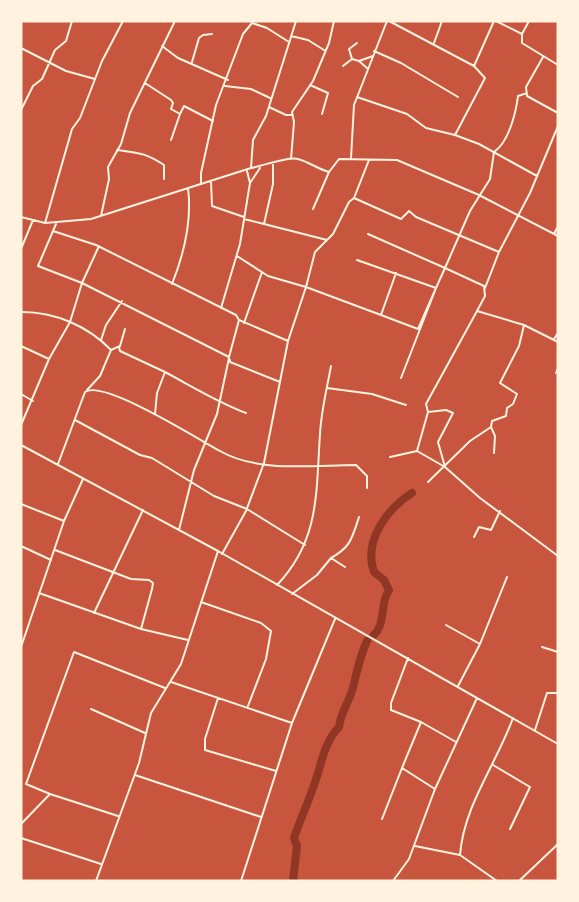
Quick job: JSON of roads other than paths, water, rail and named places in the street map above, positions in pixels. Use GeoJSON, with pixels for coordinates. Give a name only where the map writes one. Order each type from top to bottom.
{"type":"FeatureCollection","features":[{"type":"Feature","properties":{"kind":"street"},"geometry":{"type":"LineString","coordinates":[[21,110],[33,86],[42,79],[55,50],[66,41],[72,21]]}},
{"type":"Feature","properties":{"kind":"street"},"geometry":{"type":"LineString","coordinates":[[45,223],[72,129],[80,118],[95,79],[123,21]]}},
{"type":"Feature","properties":{"kind":"street"},"geometry":{"type":"LineString","coordinates":[[101,216],[109,179],[108,167],[117,150],[130,113],[175,21]]}},
{"type":"Feature","properties":{"kind":"street"},"geometry":{"type":"LineString","coordinates":[[261,26],[262,21]]}},
{"type":"Feature","properties":{"kind":"street"},"geometry":{"type":"LineString","coordinates":[[251,168],[253,140],[269,107],[296,21]]}},
{"type":"Feature","properties":{"kind":"street"},"geometry":{"type":"LineString","coordinates":[[291,159],[292,112],[310,86],[334,21]]}},
{"type":"Feature","properties":{"kind":"street"},"geometry":{"type":"LineString","coordinates":[[351,158],[357,97],[388,21],[394,22],[474,66],[485,78],[455,135]]}},
{"type":"Feature","properties":{"kind":"street"},"geometry":{"type":"LineString","coordinates":[[434,43],[442,21]]}},
{"type":"Feature","properties":{"kind":"street"},"geometry":{"type":"LineString","coordinates":[[474,66],[495,21],[522,34]]}},
{"type":"Feature","properties":{"kind":"street"},"geometry":{"type":"LineString","coordinates":[[529,21],[522,34],[525,46],[558,65]]}},
{"type":"Feature","properties":{"kind":"street"},"geometry":{"type":"LineString","coordinates":[[201,184],[201,173],[216,105],[228,80],[238,46],[248,23],[261,26],[289,42]]}},
{"type":"Feature","properties":{"kind":"street"},"geometry":{"type":"LineString","coordinates":[[192,62],[199,39],[203,34],[212,34]]}},
{"type":"Feature","properties":{"kind":"street"},"geometry":{"type":"LineString","coordinates":[[291,36],[308,40],[325,50]]}},
{"type":"Feature","properties":{"kind":"street"},"geometry":{"type":"LineString","coordinates":[[352,59],[349,49],[357,43]]}},
{"type":"Feature","properties":{"kind":"street"},"geometry":{"type":"LineString","coordinates":[[162,46],[178,58],[192,62],[228,80]]}},
{"type":"Feature","properties":{"kind":"street"},"geometry":{"type":"LineString","coordinates":[[21,48],[79,76],[95,79]]}},
{"type":"Feature","properties":{"kind":"street"},"geometry":{"type":"LineString","coordinates":[[374,51],[401,63],[458,97]]}},
{"type":"Feature","properties":{"kind":"street"},"geometry":{"type":"LineString","coordinates":[[359,61],[373,56]]}},
{"type":"Feature","properties":{"kind":"street"},"geometry":{"type":"LineString","coordinates":[[543,57],[526,87],[527,93],[529,98],[558,113]]}},
{"type":"Feature","properties":{"kind":"street"},"geometry":{"type":"LineString","coordinates":[[352,59],[359,61],[368,70]]}},
{"type":"Feature","properties":{"kind":"street"},"geometry":{"type":"LineString","coordinates":[[343,66],[352,59]]}},
{"type":"Feature","properties":{"kind":"street"},"geometry":{"type":"LineString","coordinates":[[145,83],[171,99],[173,103],[171,109],[180,114]]}},
{"type":"Feature","properties":{"kind":"street"},"geometry":{"type":"LineString","coordinates":[[225,86],[251,89],[271,99]]}},
{"type":"Feature","properties":{"kind":"street"},"geometry":{"type":"LineString","coordinates":[[310,86],[328,93],[322,114]]}},
{"type":"Feature","properties":{"kind":"street"},"geometry":{"type":"LineString","coordinates":[[237,256],[262,272],[418,329],[459,236],[479,195],[490,179],[494,152],[508,132],[518,96],[527,93]]}},
{"type":"Feature","properties":{"kind":"street"},"geometry":{"type":"LineString","coordinates":[[357,97],[407,114],[426,128],[455,135],[494,152],[537,176]]}},
{"type":"Feature","properties":{"kind":"street"},"geometry":{"type":"LineString","coordinates":[[171,140],[184,106],[214,121]]}},
{"type":"Feature","properties":{"kind":"street"},"geometry":{"type":"LineString","coordinates":[[269,107],[286,115],[292,115]]}},
{"type":"Feature","properties":{"kind":"street"},"geometry":{"type":"LineString","coordinates":[[417,452],[428,412],[425,409],[429,395],[477,311],[499,252],[537,176],[558,126]]}},
{"type":"Feature","properties":{"kind":"street"},"geometry":{"type":"LineString","coordinates":[[117,150],[134,150],[155,158],[164,165],[164,179]]}},
{"type":"Feature","properties":{"kind":"street"},"geometry":{"type":"LineString","coordinates":[[21,217],[45,223],[56,223],[101,216],[251,168],[273,165],[291,159],[329,172]]}},
{"type":"Feature","properties":{"kind":"street"},"geometry":{"type":"LineString","coordinates":[[313,209],[329,172],[339,159],[397,160],[479,195],[558,237]]}},
{"type":"Feature","properties":{"kind":"street"},"geometry":{"type":"LineString","coordinates":[[222,554],[247,509],[263,464],[288,341],[315,252],[337,229],[349,202],[354,198],[369,160]]}},
{"type":"Feature","properties":{"kind":"street"},"geometry":{"type":"LineString","coordinates":[[264,224],[273,184],[273,165]]}},
{"type":"Feature","properties":{"kind":"street"},"geometry":{"type":"LineString","coordinates":[[221,308],[237,256],[250,183],[260,167]]}},
{"type":"Feature","properties":{"kind":"street"},"geometry":{"type":"LineString","coordinates":[[247,170],[250,183]]}},
{"type":"Feature","properties":{"kind":"street"},"geometry":{"type":"LineString","coordinates":[[211,181],[212,206],[264,224],[327,240]]}},
{"type":"Feature","properties":{"kind":"street"},"geometry":{"type":"LineString","coordinates":[[172,284],[185,247],[190,201],[189,188]]}},
{"type":"Feature","properties":{"kind":"street"},"geometry":{"type":"LineString","coordinates":[[354,198],[401,219],[409,211],[416,217],[499,252]]}},
{"type":"Feature","properties":{"kind":"street"},"geometry":{"type":"LineString","coordinates":[[21,249],[33,220]]}},
{"type":"Feature","properties":{"kind":"street"},"geometry":{"type":"LineString","coordinates":[[56,223],[38,266],[122,301],[230,357]]}},
{"type":"Feature","properties":{"kind":"street"},"geometry":{"type":"LineString","coordinates":[[554,234],[558,226]]}},
{"type":"Feature","properties":{"kind":"street"},"geometry":{"type":"LineString","coordinates":[[53,231],[99,246],[236,315],[239,320],[288,341]]}},
{"type":"Feature","properties":{"kind":"street"},"geometry":{"type":"LineString","coordinates":[[368,234],[482,284],[485,288]]}},
{"type":"Feature","properties":{"kind":"street"},"geometry":{"type":"LineString","coordinates":[[21,425],[50,359],[70,322],[82,283],[99,246]]}},
{"type":"Feature","properties":{"kind":"street"},"geometry":{"type":"LineString","coordinates":[[357,260],[436,288]]}},
{"type":"Feature","properties":{"kind":"street"},"geometry":{"type":"LineString","coordinates":[[244,322],[262,272]]}},
{"type":"Feature","properties":{"kind":"street"},"geometry":{"type":"LineString","coordinates":[[381,315],[396,273]]}},
{"type":"Feature","properties":{"kind":"street"},"geometry":{"type":"LineString","coordinates":[[401,378],[436,288]]}},
{"type":"Feature","properties":{"kind":"street"},"geometry":{"type":"LineString","coordinates":[[101,341],[106,325],[122,301]]}},
{"type":"Feature","properties":{"kind":"street"},"geometry":{"type":"LineString","coordinates":[[477,311],[524,325],[558,342]]}},
{"type":"Feature","properties":{"kind":"street"},"geometry":{"type":"LineString","coordinates":[[22,312],[41,312],[70,322],[111,350]]}},
{"type":"Feature","properties":{"kind":"street"},"geometry":{"type":"LineString","coordinates":[[179,530],[191,482],[219,403],[239,320]]}},
{"type":"Feature","properties":{"kind":"street"},"geometry":{"type":"LineString","coordinates":[[494,453],[495,436],[491,427],[492,421],[506,416],[507,408],[513,404],[517,394],[500,383],[519,346],[524,325]]}},
{"type":"Feature","properties":{"kind":"street"},"geometry":{"type":"LineString","coordinates":[[125,329],[119,347],[120,351],[165,372],[198,391],[207,393],[219,403],[246,413]]}},
{"type":"Feature","properties":{"kind":"street"},"geometry":{"type":"LineString","coordinates":[[554,339],[558,333]]}},
{"type":"Feature","properties":{"kind":"street"},"geometry":{"type":"LineString","coordinates":[[21,346],[50,359]]}},
{"type":"Feature","properties":{"kind":"street"},"geometry":{"type":"LineString","coordinates":[[58,464],[87,390],[100,376],[111,350],[119,347]]}},
{"type":"Feature","properties":{"kind":"street"},"geometry":{"type":"LineString","coordinates":[[230,357],[230,362],[280,382]]}},
{"type":"Feature","properties":{"kind":"street"},"geometry":{"type":"LineString","coordinates":[[277,585],[294,567],[305,545],[320,465],[320,431],[330,366]]}},
{"type":"Feature","properties":{"kind":"street"},"geometry":{"type":"LineString","coordinates":[[556,373],[558,368]]}},
{"type":"Feature","properties":{"kind":"street"},"geometry":{"type":"LineString","coordinates":[[155,414],[157,393],[165,372]]}},
{"type":"Feature","properties":{"kind":"street"},"geometry":{"type":"LineString","coordinates":[[327,388],[372,394],[406,405]]}},
{"type":"Feature","properties":{"kind":"street"},"geometry":{"type":"LineString","coordinates":[[87,390],[103,390],[155,414],[230,456],[263,464],[356,465],[367,476],[367,489]]}},
{"type":"Feature","properties":{"kind":"street"},"geometry":{"type":"LineString","coordinates":[[21,394],[33,400]]}},
{"type":"Feature","properties":{"kind":"street"},"geometry":{"type":"LineString","coordinates":[[428,412],[446,410],[453,413],[438,442],[445,466]]}},
{"type":"Feature","properties":{"kind":"street"},"geometry":{"type":"LineString","coordinates":[[74,419],[140,455],[152,458],[214,496],[247,509],[305,545]]}},
{"type":"Feature","properties":{"kind":"street"},"geometry":{"type":"LineString","coordinates":[[428,482],[470,441],[491,427]]}},
{"type":"Feature","properties":{"kind":"street"},"geometry":{"type":"LineString","coordinates":[[21,446],[218,551],[558,744]]}},
{"type":"Feature","properties":{"kind":"street"},"geometry":{"type":"LineString","coordinates":[[390,457],[417,452],[445,466],[480,498],[558,556]]}},
{"type":"Feature","properties":{"kind":"street"},"geometry":{"type":"LineString","coordinates":[[21,647],[64,521],[84,478]]}},
{"type":"Feature","properties":{"kind":"street"},"geometry":{"type":"LineString","coordinates":[[21,511],[22,505],[64,521]]}},
{"type":"Feature","properties":{"kind":"street"},"geometry":{"type":"LineString","coordinates":[[94,613],[143,510]]}},
{"type":"Feature","properties":{"kind":"street"},"geometry":{"type":"LineString","coordinates":[[474,537],[479,527],[491,530],[500,511]]}},
{"type":"Feature","properties":{"kind":"street"},"geometry":{"type":"LineString","coordinates":[[292,594],[316,575],[331,558],[344,551],[350,544],[359,517]]}},
{"type":"Feature","properties":{"kind":"street"},"geometry":{"type":"LineString","coordinates":[[21,546],[51,560]]}},
{"type":"Feature","properties":{"kind":"street"},"geometry":{"type":"LineString","coordinates":[[55,550],[131,579],[149,580],[153,583],[141,629]]}},
{"type":"Feature","properties":{"kind":"street"},"geometry":{"type":"LineString","coordinates":[[96,881],[135,774],[154,707],[181,664],[218,551]]}},
{"type":"Feature","properties":{"kind":"street"},"geometry":{"type":"LineString","coordinates":[[331,558],[345,567]]}},
{"type":"Feature","properties":{"kind":"street"},"geometry":{"type":"LineString","coordinates":[[458,686],[480,644],[507,577]]}},
{"type":"Feature","properties":{"kind":"street"},"geometry":{"type":"LineString","coordinates":[[39,593],[141,629],[188,640]]}},
{"type":"Feature","properties":{"kind":"street"},"geometry":{"type":"LineString","coordinates":[[201,602],[261,623],[271,631],[266,659],[248,706]]}},
{"type":"Feature","properties":{"kind":"street"},"geometry":{"type":"LineString","coordinates":[[241,881],[292,723],[335,619]]}},
{"type":"Feature","properties":{"kind":"street"},"geometry":{"type":"LineString","coordinates":[[446,625],[480,644]]}},
{"type":"Feature","properties":{"kind":"street"},"geometry":{"type":"LineString","coordinates":[[542,647],[558,651]]}},
{"type":"Feature","properties":{"kind":"street"},"geometry":{"type":"LineString","coordinates":[[119,817],[26,784],[74,652],[166,688]]}},
{"type":"Feature","properties":{"kind":"street"},"geometry":{"type":"LineString","coordinates":[[408,658],[390,706],[391,710],[422,722],[456,742]]}},
{"type":"Feature","properties":{"kind":"street"},"geometry":{"type":"LineString","coordinates":[[171,682],[248,706],[292,723]]}},
{"type":"Feature","properties":{"kind":"street"},"geometry":{"type":"LineString","coordinates":[[535,731],[547,693],[558,693]]}},
{"type":"Feature","properties":{"kind":"street"},"geometry":{"type":"LineString","coordinates":[[218,698],[205,739],[205,750],[276,771]]}},
{"type":"Feature","properties":{"kind":"street"},"geometry":{"type":"LineString","coordinates":[[393,881],[409,859],[415,846],[435,789],[477,698]]}},
{"type":"Feature","properties":{"kind":"street"},"geometry":{"type":"LineString","coordinates":[[91,709],[145,733]]}},
{"type":"Feature","properties":{"kind":"street"},"geometry":{"type":"LineString","coordinates":[[460,855],[470,808],[493,765],[513,718]]}},
{"type":"Feature","properties":{"kind":"street"},"geometry":{"type":"LineString","coordinates":[[382,819],[422,722]]}},
{"type":"Feature","properties":{"kind":"street"},"geometry":{"type":"LineString","coordinates":[[493,765],[530,786],[510,829]]}},
{"type":"Feature","properties":{"kind":"street"},"geometry":{"type":"LineString","coordinates":[[402,768],[435,789]]}},
{"type":"Feature","properties":{"kind":"street"},"geometry":{"type":"LineString","coordinates":[[135,774],[261,817]]}},
{"type":"Feature","properties":{"kind":"street"},"geometry":{"type":"LineString","coordinates":[[21,824],[50,794]]}},
{"type":"Feature","properties":{"kind":"street"},"geometry":{"type":"LineString","coordinates":[[21,838],[102,864]]}},
{"type":"Feature","properties":{"kind":"street"},"geometry":{"type":"LineString","coordinates":[[519,881],[558,844]]}},
{"type":"Feature","properties":{"kind":"street"},"geometry":{"type":"LineString","coordinates":[[415,846],[460,855],[497,881]]}},
{"type":"Feature","properties":{"kind":"waterway"},"geometry":{"type":"LineString","coordinates":[[373,636],[380,625],[384,601],[389,590],[384,580],[374,572],[371,560],[372,549],[386,517],[412,493]]}},
{"type":"Feature","properties":{"kind":"waterway"},"geometry":{"type":"LineString","coordinates":[[293,881],[297,846],[294,838],[326,747],[339,727],[367,641]]}}]}
